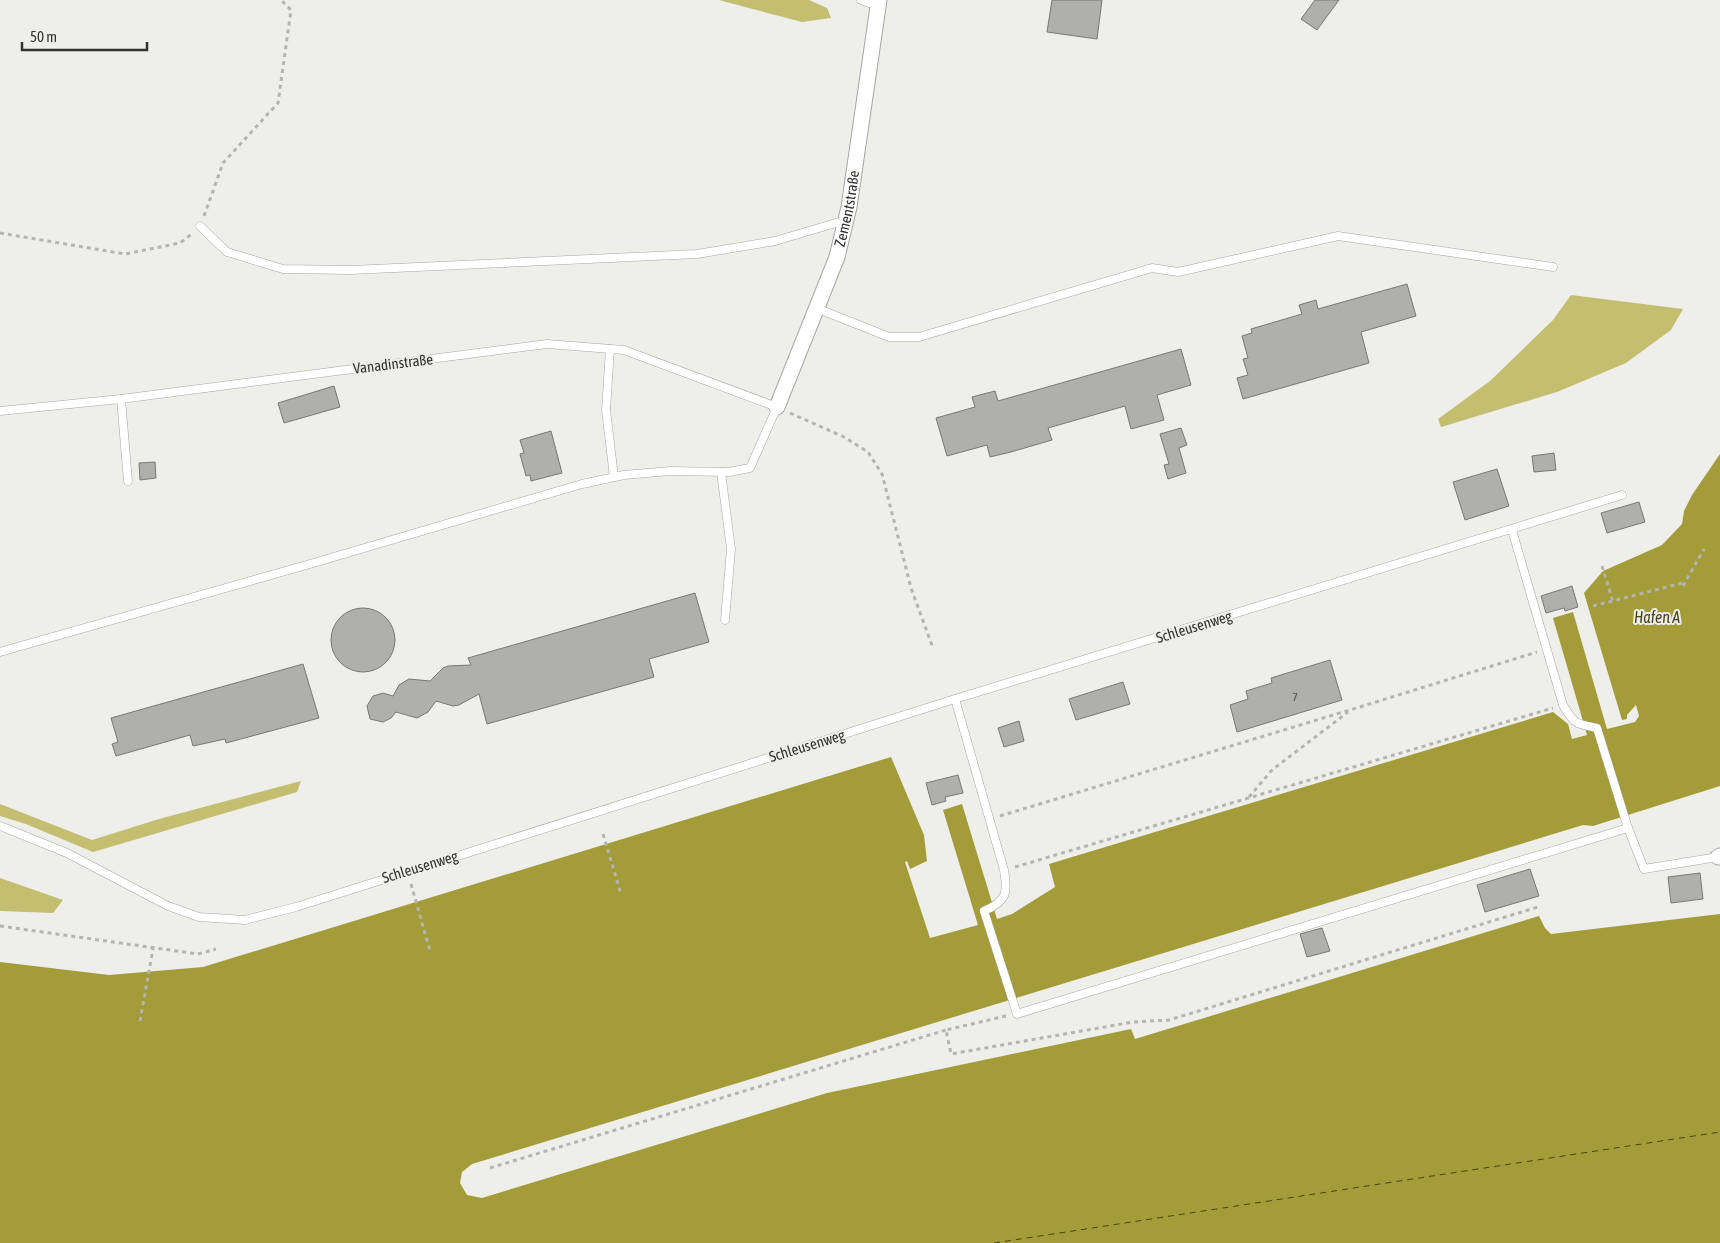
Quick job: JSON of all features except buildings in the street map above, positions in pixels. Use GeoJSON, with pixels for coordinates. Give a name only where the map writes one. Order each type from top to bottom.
{"type":"FeatureCollection","features":[{"type":"Feature","properties":{"kind":"street","name":"Zementstraße"},"geometry":{"type":"LineString","coordinates":[[777,407],[836,257],[850,208],[878,3]]}},
{"type":"Feature","properties":{"kind":"lane"},"geometry":{"type":"LineString","coordinates":[[861,0],[878,3]]}},
{"type":"Feature","properties":{"kind":"lane"},"geometry":{"type":"LineString","coordinates":[[200,226],[227,252],[283,269],[351,270],[697,254],[775,241],[846,220]]}},
{"type":"Feature","properties":{"kind":"lane"},"geometry":{"type":"LineString","coordinates":[[816,308],[889,337],[919,337],[1152,268],[1178,272],[1338,236],[1553,266]]}},
{"type":"Feature","properties":{"kind":"lane","name":"Vanadinstraße"},"geometry":{"type":"LineString","coordinates":[[0,411],[121,399],[547,344],[624,350],[777,407]]}},
{"type":"Feature","properties":{"kind":"lane"},"geometry":{"type":"LineString","coordinates":[[610,349],[606,410],[614,476]]}},
{"type":"Feature","properties":{"kind":"lane"},"geometry":{"type":"LineString","coordinates":[[121,399],[128,481]]}},
{"type":"Feature","properties":{"kind":"lane"},"geometry":{"type":"LineString","coordinates":[[0,652],[614,476],[670,471],[729,472],[750,468],[777,407]]}},
{"type":"Feature","properties":{"kind":"lane"},"geometry":{"type":"LineString","coordinates":[[721,472],[731,549],[726,620]]}},
{"type":"Feature","properties":{"kind":"lane","name":"Schleusenweg"},"geometry":{"type":"LineString","coordinates":[[0,826],[67,854],[168,906],[199,917],[245,920],[306,904],[955,699],[1622,495]]}},
{"type":"Feature","properties":{"kind":"lane"},"geometry":{"type":"LineString","coordinates":[[1512,530],[1563,705],[1572,720],[1584,726],[1597,728],[1628,828],[1644,869],[1719,856]]}},
{"type":"Feature","properties":{"kind":"lane"},"geometry":{"type":"LineString","coordinates":[[955,699],[1008,888],[1002,900],[994,907],[984,911],[1017,1014],[1628,828]]}},
{"type":"Feature","properties":{"kind":"path"},"geometry":{"type":"LineString","coordinates":[[0,233],[125,254],[180,243],[200,226],[223,163],[278,103],[291,10],[281,0]]}},
{"type":"Feature","properties":{"kind":"path"},"geometry":{"type":"LineString","coordinates":[[777,407],[844,437],[868,452],[882,474],[911,588],[933,648]]}},
{"type":"Feature","properties":{"kind":"path"},"geometry":{"type":"LineString","coordinates":[[1683,586],[1704,549]]}},
{"type":"Feature","properties":{"kind":"path"},"geometry":{"type":"LineString","coordinates":[[1602,566],[1612,602]]}},
{"type":"Feature","properties":{"kind":"path"},"geometry":{"type":"LineString","coordinates":[[1593,606],[1686,582]]}},
{"type":"Feature","properties":{"kind":"path"},"geometry":{"type":"LineString","coordinates":[[990,819],[1547,648]]}},
{"type":"Feature","properties":{"kind":"path"},"geometry":{"type":"LineString","coordinates":[[1004,870],[1563,705]]}},
{"type":"Feature","properties":{"kind":"path"},"geometry":{"type":"LineString","coordinates":[[1249,797],[1272,770],[1350,710]]}},
{"type":"Feature","properties":{"kind":"path"},"geometry":{"type":"LineString","coordinates":[[603,834],[621,894]]}},
{"type":"Feature","properties":{"kind":"path"},"geometry":{"type":"LineString","coordinates":[[410,884],[430,951]]}},
{"type":"Feature","properties":{"kind":"path"},"geometry":{"type":"LineString","coordinates":[[946,1030],[951,1054],[1133,1022],[1168,1020],[1538,907]]}},
{"type":"Feature","properties":{"kind":"path"},"geometry":{"type":"LineString","coordinates":[[0,926],[198,954],[216,948]]}},
{"type":"Feature","properties":{"kind":"path"},"geometry":{"type":"LineString","coordinates":[[140,1021],[152,949]]}},
{"type":"Feature","properties":{"kind":"path"},"geometry":{"type":"LineString","coordinates":[[490,1168],[946,1030],[1017,1014]]}},
{"type":"Feature","properties":{"kind":"shaded area"},"geometry":{"type":"Polygon","coordinates":[[[719,0],[809,0],[827,8],[831,18],[802,22],[719,0]]]}},
{"type":"Feature","properties":{"kind":"shaded area"},"geometry":{"type":"Polygon","coordinates":[[[1571,295],[1683,309],[1671,330],[1626,363],[1557,392],[1441,427],[1438,419],[1490,381],[1553,320],[1571,295]]]}},
{"type":"Feature","properties":{"kind":"shaded area"},"geometry":{"type":"Polygon","coordinates":[[[301,781],[297,792],[93,852],[26,824],[0,816],[0,804],[92,840],[159,819],[301,781]]]}},
{"type":"Feature","properties":{"kind":"shaded area"},"geometry":{"type":"Polygon","coordinates":[[[0,878],[63,900],[53,913],[0,911],[0,878]]]}},
{"type":"Feature","properties":{"kind":"water","name":"Hafen A"},"geometry":{"type":"Polygon","coordinates":[[[1720,454],[1720,786],[1593,826],[1583,825],[472,1164],[462,1172],[460,1183],[467,1195],[482,1198],[827,1093],[1131,1029],[1135,1039],[1539,916],[1545,928],[1551,934],[1720,914],[1720,1243],[0,1243],[0,962],[109,975],[203,967],[891,757],[924,835],[927,861],[910,869],[907,861],[905,862],[930,938],[978,925],[943,810],[962,804],[997,919],[1012,914],[1055,887],[1049,864],[1553,712],[1568,724],[1572,739],[1587,735],[1553,618],[1573,612],[1607,729],[1635,722],[1639,716],[1636,705],[1627,715],[1627,719],[1622,720],[1584,593],[1603,571],[1662,545],[1682,524],[1684,511],[1692,495],[1720,454]]]}},
{"type":"Feature","properties":{"kind":"ferry route"},"geometry":{"type":"LineString","coordinates":[[994,1243],[1720,1132]]}}]}
